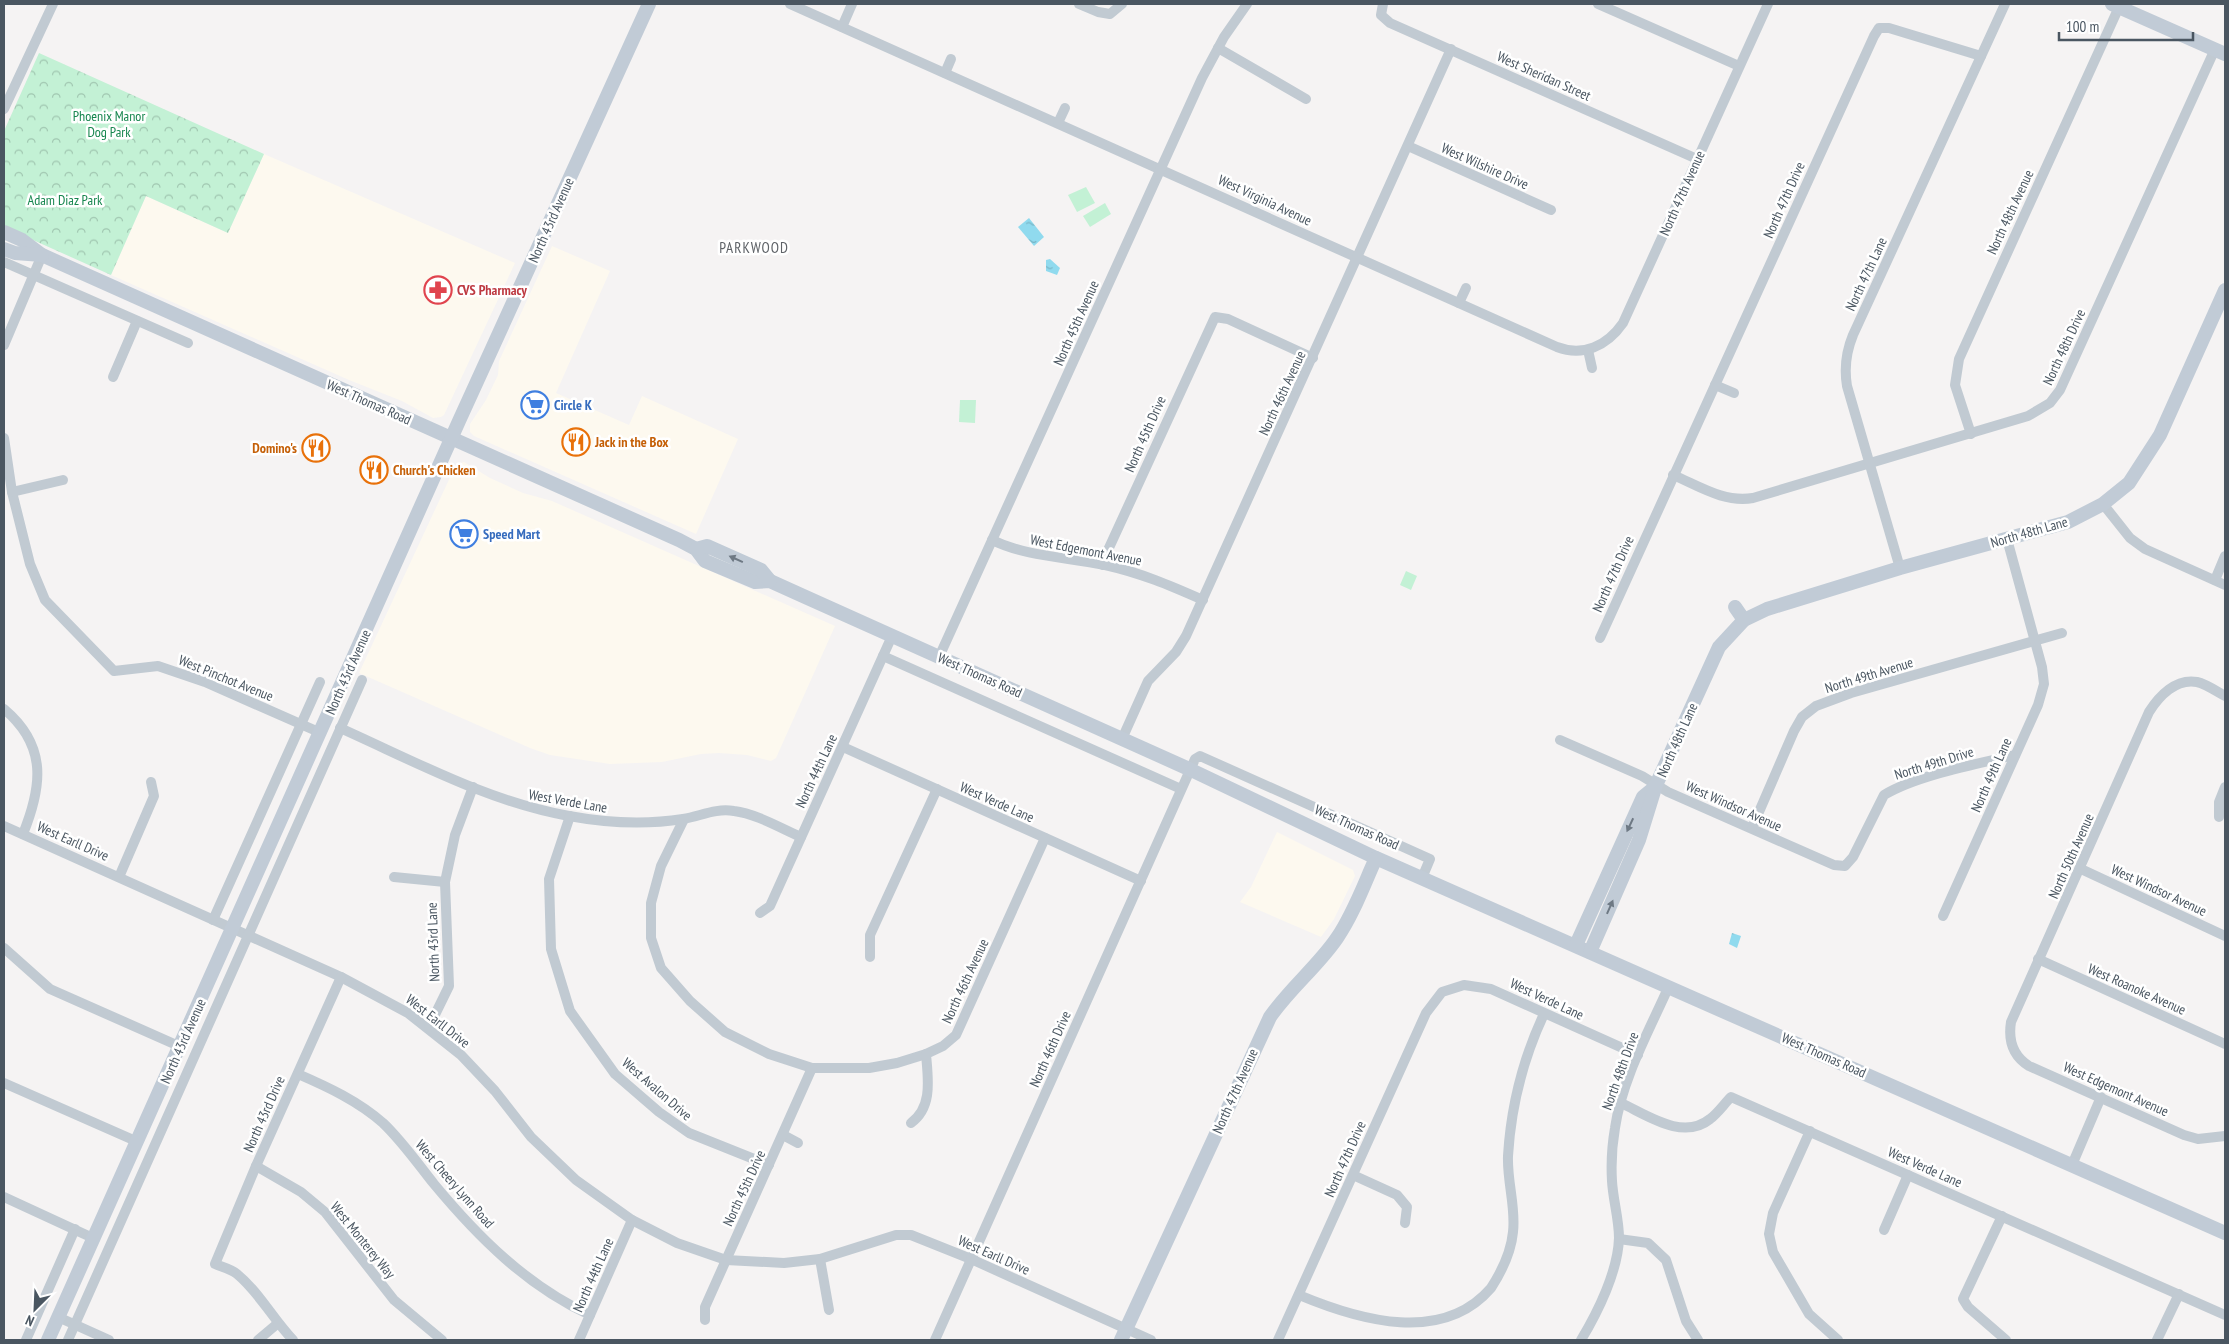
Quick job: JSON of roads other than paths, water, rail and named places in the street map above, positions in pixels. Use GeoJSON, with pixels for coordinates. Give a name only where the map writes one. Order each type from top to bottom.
{"type":"FeatureCollection","features":[{"type":"Feature","properties":{"kind":"main road","name":"North 43rd Avenue"},"geometry":{"type":"LineString","coordinates":[[48,1340],[95,1239],[451,439],[649,4]]}},
{"type":"Feature","properties":{"kind":"main road"},"geometry":{"type":"LineString","coordinates":[[2116,5],[2220,51]]}},
{"type":"Feature","properties":{"kind":"main road","name":"West Thomas Road"},"geometry":{"type":"LineString","coordinates":[[4,232],[22,240],[42,255],[696,549],[706,561],[728,571],[755,582],[770,581],[1189,769],[1376,858],[2225,1233]]}},
{"type":"Feature","properties":{"kind":"main road","name":"West Thomas Road"},"geometry":{"type":"LineString","coordinates":[[4,248],[15,254],[42,255]]}},
{"type":"Feature","properties":{"kind":"main road","name":"North 48th Lane"},"geometry":{"type":"LineString","coordinates":[[1590,952],[1639,840],[1656,785],[1719,646],[1744,620],[1767,609],[1900,568],[2068,522],[2103,504],[2129,483],[2160,435],[2225,290]]}},
{"type":"Feature","properties":{"kind":"main road"},"geometry":{"type":"LineString","coordinates":[[1735,607],[1744,620]]}},
{"type":"Feature","properties":{"kind":"main road","name":"North 48th Lane"},"geometry":{"type":"LineString","coordinates":[[1576,945],[1643,797],[1656,785]]}},
{"type":"Feature","properties":{"kind":"main road","name":"North 47th Avenue"},"geometry":{"type":"LineString","coordinates":[[1124,1335],[1270,1017],[1294,985],[1337,938],[1352,913],[1376,858]]}},
{"type":"Feature","properties":{"kind":"street"},"geometry":{"type":"LineString","coordinates":[[4,109],[53,4]]}},
{"type":"Feature","properties":{"kind":"street","name":"West Virginia Avenue"},"geometry":{"type":"LineString","coordinates":[[790,4],[1162,168],[1565,350],[1588,350]]}},
{"type":"Feature","properties":{"kind":"street"},"geometry":{"type":"LineString","coordinates":[[842,27],[852,4]]}},
{"type":"Feature","properties":{"kind":"street"},"geometry":{"type":"LineString","coordinates":[[1079,4],[1098,12],[1110,14],[1122,4]]}},
{"type":"Feature","properties":{"kind":"street","name":"North 45th Avenue"},"geometry":{"type":"LineString","coordinates":[[939,657],[1202,78],[1218,48],[1247,4]]}},
{"type":"Feature","properties":{"kind":"street","name":"West Sheridan Street"},"geometry":{"type":"LineString","coordinates":[[1384,4],[1382,15],[1390,22],[1697,159]]}},
{"type":"Feature","properties":{"kind":"street"},"geometry":{"type":"LineString","coordinates":[[1598,4],[1740,66]]}},
{"type":"Feature","properties":{"kind":"street","name":"North 47th Avenue"},"geometry":{"type":"LineString","coordinates":[[1588,350],[1612,337],[1623,324],[1768,4]]}},
{"type":"Feature","properties":{"kind":"street","name":"North 47th Lane"},"geometry":{"type":"LineString","coordinates":[[1900,568],[1847,386],[1845,366],[1849,346],[2005,4]]}},
{"type":"Feature","properties":{"kind":"street","name":"North 48th Avenue"},"geometry":{"type":"LineString","coordinates":[[1971,434],[1955,385],[1959,359],[2116,5]]}},
{"type":"Feature","properties":{"kind":"street","name":"North 47th Drive"},"geometry":{"type":"LineString","coordinates":[[1600,638],[1879,28],[1889,28],[1981,56]]}},
{"type":"Feature","properties":{"kind":"street"},"geometry":{"type":"LineString","coordinates":[[1218,48],[1306,99]]}},
{"type":"Feature","properties":{"kind":"street","name":"North 46th Avenue"},"geometry":{"type":"LineString","coordinates":[[1122,739],[1148,682],[1176,652],[1203,600],[1451,49]]}},
{"type":"Feature","properties":{"kind":"street","name":"North 48th Drive"},"geometry":{"type":"LineString","coordinates":[[1673,475],[1727,499],[1740,500],[1869,465],[1971,434],[2038,411],[2050,402],[2060,390],[2220,51]]}},
{"type":"Feature","properties":{"kind":"street"},"geometry":{"type":"LineString","coordinates":[[945,73],[951,59]]}},
{"type":"Feature","properties":{"kind":"street"},"geometry":{"type":"LineString","coordinates":[[1058,123],[1065,108]]}},
{"type":"Feature","properties":{"kind":"street","name":"West Wilshire Drive"},"geometry":{"type":"LineString","coordinates":[[1408,146],[1551,210]]}},
{"type":"Feature","properties":{"kind":"street"},"geometry":{"type":"LineString","coordinates":[[4,345],[42,255]]}},
{"type":"Feature","properties":{"kind":"street"},"geometry":{"type":"LineString","coordinates":[[4,262],[188,343]]}},
{"type":"Feature","properties":{"kind":"street"},"geometry":{"type":"LineString","coordinates":[[1459,303],[1466,288]]}},
{"type":"Feature","properties":{"kind":"street","name":"North 45th Drive"},"geometry":{"type":"LineString","coordinates":[[1103,564],[1215,317],[1228,319],[1313,358]]}},
{"type":"Feature","properties":{"kind":"street"},"geometry":{"type":"LineString","coordinates":[[113,377],[138,321]]}},
{"type":"Feature","properties":{"kind":"street"},"geometry":{"type":"LineString","coordinates":[[1588,350],[1592,368]]}},
{"type":"Feature","properties":{"kind":"street"},"geometry":{"type":"LineString","coordinates":[[1715,385],[1734,394]]}},
{"type":"Feature","properties":{"kind":"street","name":"West Pinchot Avenue"},"geometry":{"type":"LineString","coordinates":[[4,438],[12,492],[30,564],[45,600],[114,671],[158,666],[205,682],[321,733]]}},
{"type":"Feature","properties":{"kind":"street"},"geometry":{"type":"LineString","coordinates":[[12,492],[63,480]]}},
{"type":"Feature","properties":{"kind":"street"},"geometry":{"type":"LineString","coordinates":[[2103,504],[2130,538],[2145,549],[2225,585]]}},
{"type":"Feature","properties":{"kind":"street","name":"North 49th Lane"},"geometry":{"type":"LineString","coordinates":[[1943,916],[2038,705],[2044,684],[2036,641],[2007,539]]}},
{"type":"Feature","properties":{"kind":"street","name":"West Edgemont Avenue"},"geometry":{"type":"LineString","coordinates":[[992,540],[1026,552],[1103,564],[1149,576],[1203,600]]}},
{"type":"Feature","properties":{"kind":"street"},"geometry":{"type":"LineString","coordinates":[[2215,580],[2225,556]]}},
{"type":"Feature","properties":{"kind":"street"},"geometry":{"type":"LineString","coordinates":[[2036,641],[2062,633]]}},
{"type":"Feature","properties":{"kind":"street","name":"North 44th Lane"},"geometry":{"type":"LineString","coordinates":[[760,913],[770,906],[892,636]]}},
{"type":"Feature","properties":{"kind":"street","name":"North 49th Avenue"},"geometry":{"type":"LineString","coordinates":[[1752,828],[1794,731],[1802,717],[1816,706],[1851,693],[2036,641]]}},
{"type":"Feature","properties":{"kind":"street","name":"West Thomas Road"},"geometry":{"type":"LineString","coordinates":[[882,656],[1181,789]]}},
{"type":"Feature","properties":{"kind":"street","name":"North 43rd Avenue"},"geometry":{"type":"LineString","coordinates":[[68,1340],[362,680]]}},
{"type":"Feature","properties":{"kind":"street","name":"North 43rd Avenue"},"geometry":{"type":"LineString","coordinates":[[213,920],[320,682]]}},
{"type":"Feature","properties":{"kind":"street","name":"North 50th Avenue"},"geometry":{"type":"LineString","coordinates":[[2012,1047],[2011,1022],[2038,959],[2081,869],[2149,712],[2157,699],[2175,685],[2185,682],[2197,682],[2225,696]]}},
{"type":"Feature","properties":{"kind":"street"},"geometry":{"type":"LineString","coordinates":[[4,709],[16,719],[33,748],[39,777],[34,807],[23,834]]}},
{"type":"Feature","properties":{"kind":"street","name":"West Verde Lane"},"geometry":{"type":"LineString","coordinates":[[340,728],[520,806],[624,824],[684,819],[710,811],[735,811],[754,816],[802,837]]}},
{"type":"Feature","properties":{"kind":"street","name":"West Windsor Avenue"},"geometry":{"type":"LineString","coordinates":[[1560,740],[1834,865],[1844,866]]}},
{"type":"Feature","properties":{"kind":"street","name":"West Verde Lane"},"geometry":{"type":"LineString","coordinates":[[843,747],[1141,881]]}},
{"type":"Feature","properties":{"kind":"street","name":"North 49th Drive"},"geometry":{"type":"LineString","coordinates":[[1844,866],[1853,857],[1884,795],[1894,789],[1943,773],[2015,754]]}},
{"type":"Feature","properties":{"kind":"street","name":"West Thomas Road"},"geometry":{"type":"LineString","coordinates":[[1189,769],[1195,759],[1200,756],[1430,859],[1422,878]]}},
{"type":"Feature","properties":{"kind":"street","name":"North 46th Drive"},"geometry":{"type":"LineString","coordinates":[[935,1340],[1141,881],[1189,769]]}},
{"type":"Feature","properties":{"kind":"street"},"geometry":{"type":"LineString","coordinates":[[119,877],[154,796],[151,782]]}},
{"type":"Feature","properties":{"kind":"street","name":"North 43rd Lane"},"geometry":{"type":"LineString","coordinates":[[429,1027],[449,986],[445,882],[455,835],[473,787]]}},
{"type":"Feature","properties":{"kind":"street"},"geometry":{"type":"LineString","coordinates":[[2219,817],[2219,802],[2225,787]]}},
{"type":"Feature","properties":{"kind":"street"},"geometry":{"type":"LineString","coordinates":[[870,957],[870,935],[937,789]]}},
{"type":"Feature","properties":{"kind":"street","name":"West Avalon Drive"},"geometry":{"type":"LineString","coordinates":[[570,816],[549,879],[551,949],[570,1011],[615,1074],[659,1112],[689,1133],[769,1165]]}},
{"type":"Feature","properties":{"kind":"street","name":"North 46th Avenue"},"geometry":{"type":"LineString","coordinates":[[684,819],[661,866],[651,903],[651,938],[660,968],[690,1002],[725,1032],[769,1054],[812,1068],[869,1068],[896,1063],[926,1054],[943,1046],[956,1035],[1045,838]]}},
{"type":"Feature","properties":{"kind":"street","name":"West Earll Drive"},"geometry":{"type":"LineString","coordinates":[[4,826],[341,977],[394,1004],[429,1027],[475,1069],[554,1160],[590,1192],[632,1220],[677,1243],[726,1260],[784,1263],[820,1259],[896,1235],[911,1235],[971,1259],[1124,1335],[1151,1340]]}},
{"type":"Feature","properties":{"kind":"street","name":"West Windsor Avenue"},"geometry":{"type":"LineString","coordinates":[[2081,869],[2225,936]]}},
{"type":"Feature","properties":{"kind":"street","name":"North 43rd Lane"},"geometry":{"type":"LineString","coordinates":[[394,877],[445,882]]}},
{"type":"Feature","properties":{"kind":"street"},"geometry":{"type":"LineString","coordinates":[[4,948],[50,988],[180,1047]]}},
{"type":"Feature","properties":{"kind":"street","name":"West Roanoke Avenue"},"geometry":{"type":"LineString","coordinates":[[2038,959],[2225,1044]]}},
{"type":"Feature","properties":{"kind":"street","name":"North 43rd Drive"},"geometry":{"type":"LineString","coordinates":[[277,1324],[258,1295],[235,1273],[215,1264],[256,1166],[341,977]]}},
{"type":"Feature","properties":{"kind":"street","name":"West Verde Lane"},"geometry":{"type":"LineString","coordinates":[[1442,992],[1464,984],[1491,989],[1638,1055]]}},
{"type":"Feature","properties":{"kind":"street","name":"North 48th Drive"},"geometry":{"type":"LineString","coordinates":[[1581,1340],[1604,1294],[1619,1239],[1612,1181],[1615,1128],[1621,1103],[1638,1055],[1669,986]]}},
{"type":"Feature","properties":{"kind":"street","name":"North 47th Drive"},"geometry":{"type":"LineString","coordinates":[[1278,1340],[1426,1013],[1442,992]]}},
{"type":"Feature","properties":{"kind":"street"},"geometry":{"type":"LineString","coordinates":[[1299,1295],[1386,1329],[1424,1330],[1454,1322],[1484,1298],[1500,1273],[1510,1252],[1513,1212],[1508,1158],[1514,1103],[1525,1059],[1544,1014]]}},
{"type":"Feature","properties":{"kind":"street","name":"West Edgemont Avenue"},"geometry":{"type":"LineString","coordinates":[[2012,1047],[2019,1060],[2029,1066],[2184,1135],[2198,1139],[2222,1137]]}},
{"type":"Feature","properties":{"kind":"street"},"geometry":{"type":"LineString","coordinates":[[911,1123],[920,1116],[928,1098],[929,1080],[926,1054]]}},
{"type":"Feature","properties":{"kind":"street","name":"North 45th Drive"},"geometry":{"type":"LineString","coordinates":[[705,1320],[705,1307],[812,1068]]}},
{"type":"Feature","properties":{"kind":"street","name":"West Cheery Lynn Road"},"geometry":{"type":"LineString","coordinates":[[298,1074],[328,1087],[383,1123],[477,1233],[510,1265],[567,1304],[590,1315]]}},
{"type":"Feature","properties":{"kind":"street"},"geometry":{"type":"LineString","coordinates":[[4,1083],[138,1142]]}},
{"type":"Feature","properties":{"kind":"street","name":"West Verde Lane"},"geometry":{"type":"LineString","coordinates":[[1621,1103],[1671,1126],[1692,1128],[1710,1119],[1731,1096],[2225,1315]]}},
{"type":"Feature","properties":{"kind":"street"},"geometry":{"type":"LineString","coordinates":[[2072,1165],[2101,1097]]}},
{"type":"Feature","properties":{"kind":"street"},"geometry":{"type":"LineString","coordinates":[[1810,1131],[1772,1213],[1769,1234],[1773,1252],[1809,1314],[1838,1340]]}},
{"type":"Feature","properties":{"kind":"street"},"geometry":{"type":"LineString","coordinates":[[783,1135],[798,1144]]}},
{"type":"Feature","properties":{"kind":"street","name":"West Monterey Way"},"geometry":{"type":"LineString","coordinates":[[256,1166],[301,1192],[325,1212],[394,1300],[442,1340]]}},
{"type":"Feature","properties":{"kind":"street"},"geometry":{"type":"LineString","coordinates":[[1884,1230],[1908,1175]]}},
{"type":"Feature","properties":{"kind":"street"},"geometry":{"type":"LineString","coordinates":[[1353,1176],[1397,1195],[1406,1207],[1405,1223]]}},
{"type":"Feature","properties":{"kind":"street"},"geometry":{"type":"LineString","coordinates":[[4,1197],[95,1239]]}},
{"type":"Feature","properties":{"kind":"street"},"geometry":{"type":"LineString","coordinates":[[2002,1216],[1963,1299],[1968,1308],[2006,1340]]}},
{"type":"Feature","properties":{"kind":"street","name":"North 44th Lane"},"geometry":{"type":"LineString","coordinates":[[579,1340],[632,1220]]}},
{"type":"Feature","properties":{"kind":"street"},"geometry":{"type":"LineString","coordinates":[[26,1340],[75,1229]]}},
{"type":"Feature","properties":{"kind":"street"},"geometry":{"type":"LineString","coordinates":[[1619,1239],[1648,1243],[1666,1260],[1686,1321],[1698,1340]]}},
{"type":"Feature","properties":{"kind":"street"},"geometry":{"type":"LineString","coordinates":[[820,1259],[829,1310]]}},
{"type":"Feature","properties":{"kind":"street"},"geometry":{"type":"LineString","coordinates":[[2157,1340],[2179,1294]]}},
{"type":"Feature","properties":{"kind":"street"},"geometry":{"type":"LineString","coordinates":[[58,1317],[109,1340]]}},
{"type":"Feature","properties":{"kind":"street"},"geometry":{"type":"LineString","coordinates":[[258,1340],[277,1324],[293,1340]]}},
{"type":"Feature","properties":{"kind":"water"},"geometry":{"type":"Polygon","coordinates":[[[1029,218],[1044,237],[1034,246],[1018,227],[1029,218]]]}},
{"type":"Feature","properties":{"kind":"water"},"geometry":{"type":"Polygon","coordinates":[[[1050,259],[1060,268],[1057,275],[1046,271],[1046,260],[1050,259]]]}},
{"type":"Feature","properties":{"kind":"water"},"geometry":{"type":"Polygon","coordinates":[[[1732,933],[1741,936],[1737,948],[1729,944],[1732,933]]]}},
{"type":"Feature","properties":{"kind":"place","name":"CVS Pharmacy"},"geometry":{"type":"Point","coordinates":[438,290]}},
{"type":"Feature","properties":{"kind":"place","name":"Circle K"},"geometry":{"type":"Point","coordinates":[535,405]}},
{"type":"Feature","properties":{"kind":"place","name":"Jack in the Box"},"geometry":{"type":"Point","coordinates":[576,442]}},
{"type":"Feature","properties":{"kind":"place","name":"Domino's"},"geometry":{"type":"Point","coordinates":[316,448]}},
{"type":"Feature","properties":{"kind":"place","name":"Church's Chicken"},"geometry":{"type":"Point","coordinates":[374,470]}},
{"type":"Feature","properties":{"kind":"place","name":"Speed Mart"},"geometry":{"type":"Point","coordinates":[464,534]}},
{"type":"Feature","properties":{"kind":"district","name":"PARKWOOD"},"geometry":{"type":"Point","coordinates":[754,247]}},
{"type":"Feature","properties":{"kind":"park label","name":"Phoenix Manor Dog Park"},"geometry":{"type":"Point","coordinates":[109,124]}},
{"type":"Feature","properties":{"kind":"park label","name":"Adam Diaz Park"},"geometry":{"type":"Point","coordinates":[65,200]}}]}
